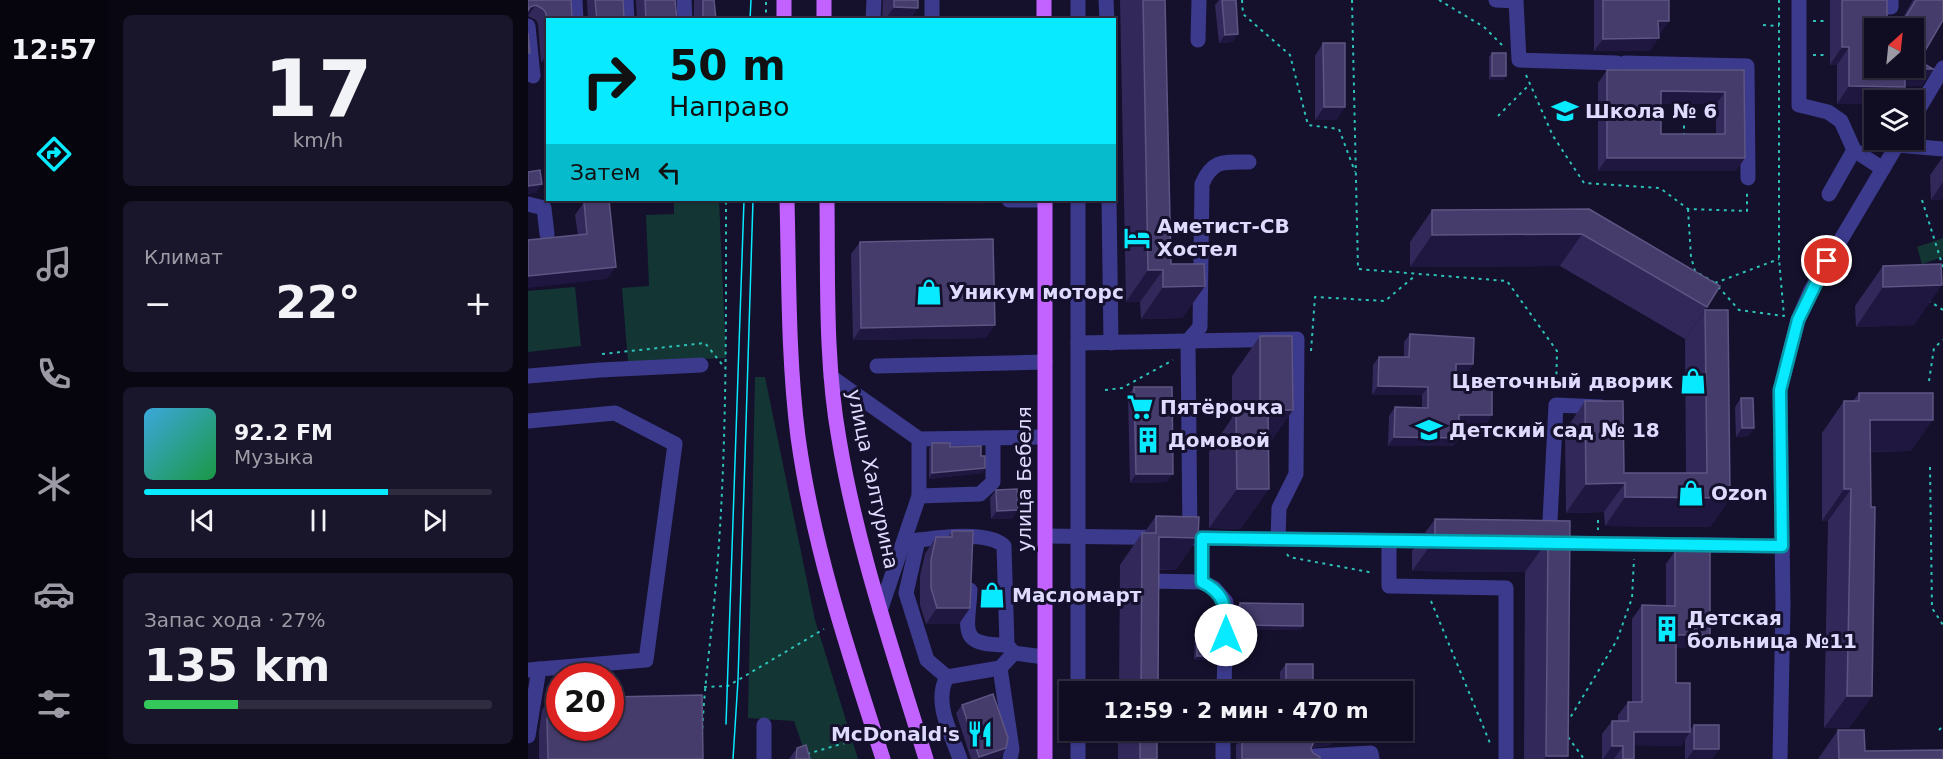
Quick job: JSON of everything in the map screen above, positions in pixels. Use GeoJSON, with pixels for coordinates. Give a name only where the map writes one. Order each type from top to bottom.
{"type":"FeatureCollection","features":[{"type":"Feature","properties":{"kind":"main road"},"geometry":{"type":"LineString","coordinates":[[784,0],[784,18]]}},
{"type":"Feature","properties":{"kind":"main road"},"geometry":{"type":"LineString","coordinates":[[824,0],[824,18]]}},
{"type":"Feature","properties":{"kind":"main road"},"geometry":{"type":"LineString","coordinates":[[1044,0],[1044,18]]}},
{"type":"Feature","properties":{"kind":"main road"},"geometry":{"type":"LineString","coordinates":[[788,201],[791,355],[798,437],[815,525],[840,626],[883,759]]}},
{"type":"Feature","properties":{"kind":"main road","name":"улица Халтурина"},"geometry":{"type":"LineString","coordinates":[[827,201],[831,377],[839,439],[855,520],[880,611],[926,759]]}},
{"type":"Feature","properties":{"kind":"main road","name":"улица Бебеля"},"geometry":{"type":"LineString","coordinates":[[1045,201],[1045,759]]}},
{"type":"Feature","properties":{"kind":"street"},"geometry":{"type":"LineString","coordinates":[[575,0],[576,18]]}},
{"type":"Feature","properties":{"kind":"street"},"geometry":{"type":"LineString","coordinates":[[626,0],[627,18]]}},
{"type":"Feature","properties":{"kind":"street"},"geometry":{"type":"LineString","coordinates":[[684,0],[685,18]]}},
{"type":"Feature","properties":{"kind":"street"},"geometry":{"type":"LineString","coordinates":[[873,18],[874,0]]}},
{"type":"Feature","properties":{"kind":"street"},"geometry":{"type":"LineString","coordinates":[[932,0],[932,18]]}},
{"type":"Feature","properties":{"kind":"street"},"geometry":{"type":"LineString","coordinates":[[1078,0],[1078,18]]}},
{"type":"Feature","properties":{"kind":"street"},"geometry":{"type":"LineString","coordinates":[[1106,0],[1107,18]]}},
{"type":"Feature","properties":{"kind":"street"},"geometry":{"type":"LineString","coordinates":[[1198,40],[1199,0]]}},
{"type":"Feature","properties":{"kind":"street"},"geometry":{"type":"LineString","coordinates":[[1496,0],[1516,1],[1519,60],[1747,66],[1748,178]]}},
{"type":"Feature","properties":{"kind":"street"},"geometry":{"type":"LineString","coordinates":[[1799,0],[1799,105],[1828,112],[1841,121],[1854,150],[1883,169]]}},
{"type":"Feature","properties":{"kind":"street"},"geometry":{"type":"LineString","coordinates":[[528,26],[536,76]]}},
{"type":"Feature","properties":{"kind":"street"},"geometry":{"type":"LineString","coordinates":[[1924,100],[1943,68]]}},
{"type":"Feature","properties":{"kind":"street"},"geometry":{"type":"LineString","coordinates":[[1924,147],[1943,150]]}},
{"type":"Feature","properties":{"kind":"street"},"geometry":{"type":"LineString","coordinates":[[1829,194],[1854,150]]}},
{"type":"Feature","properties":{"kind":"street"},"geometry":{"type":"LineString","coordinates":[[1780,759],[1782,546],[1780,390],[1798,320],[1827,261],[1894,150]]}},
{"type":"Feature","properties":{"kind":"street"},"geometry":{"type":"LineString","coordinates":[[1202,582],[1196,538],[1188,341],[1200,327],[1202,184],[1209,168],[1216,164],[1250,162]]}},
{"type":"Feature","properties":{"kind":"street"},"geometry":{"type":"LineString","coordinates":[[1078,201],[1076,536],[1078,681]]}},
{"type":"Feature","properties":{"kind":"street"},"geometry":{"type":"LineString","coordinates":[[1109,201],[1111,343]]}},
{"type":"Feature","properties":{"kind":"street"},"geometry":{"type":"LineString","coordinates":[[528,204],[544,208],[547,234]]}},
{"type":"Feature","properties":{"kind":"street"},"geometry":{"type":"LineString","coordinates":[[1078,343],[1297,339],[1296,474],[1279,508],[1278,539]]}},
{"type":"Feature","properties":{"kind":"street"},"geometry":{"type":"LineString","coordinates":[[877,366],[1045,362]]}},
{"type":"Feature","properties":{"kind":"street"},"geometry":{"type":"LineString","coordinates":[[528,376],[701,365]]}},
{"type":"Feature","properties":{"kind":"street"},"geometry":{"type":"LineString","coordinates":[[831,377],[919,439],[1044,437]]}},
{"type":"Feature","properties":{"kind":"street"},"geometry":{"type":"LineString","coordinates":[[1612,419],[1612,408],[1556,405],[1543,543],[1782,546]]}},
{"type":"Feature","properties":{"kind":"street"},"geometry":{"type":"LineString","coordinates":[[528,422],[615,413],[675,444],[646,660],[534,670],[528,736]]}},
{"type":"Feature","properties":{"kind":"street"},"geometry":{"type":"LineString","coordinates":[[919,439],[918,496],[906,593],[927,660],[947,677],[1000,669]]}},
{"type":"Feature","properties":{"kind":"street"},"geometry":{"type":"LineString","coordinates":[[918,496],[980,494],[993,482],[993,439]]}},
{"type":"Feature","properties":{"kind":"street"},"geometry":{"type":"LineString","coordinates":[[1045,536],[1457,542]]}},
{"type":"Feature","properties":{"kind":"street"},"geometry":{"type":"LineString","coordinates":[[912,541],[972,544],[995,540],[1004,546],[1010,649],[1000,669],[1012,749],[1010,759]]}},
{"type":"Feature","properties":{"kind":"street"},"geometry":{"type":"LineString","coordinates":[[880,611],[912,541]]}},
{"type":"Feature","properties":{"kind":"street"},"geometry":{"type":"LineString","coordinates":[[1389,541],[1389,586],[1506,588],[1506,759]]}},
{"type":"Feature","properties":{"kind":"street"},"geometry":{"type":"LineString","coordinates":[[971,573],[968,631],[972,640],[981,645],[1044,657]]}},
{"type":"Feature","properties":{"kind":"street"},"geometry":{"type":"LineString","coordinates":[[1149,603],[1149,581],[1202,582],[1214,588],[1226,602],[1224,681]]}},
{"type":"Feature","properties":{"kind":"street"},"geometry":{"type":"LineString","coordinates":[[947,677],[942,687],[940,700],[960,759]]}},
{"type":"Feature","properties":{"kind":"street"},"geometry":{"type":"LineString","coordinates":[[764,725],[764,759]]}},
{"type":"Feature","properties":{"kind":"street"},"geometry":{"type":"LineString","coordinates":[[1078,741],[1078,759]]}},
{"type":"Feature","properties":{"kind":"street"},"geometry":{"type":"LineString","coordinates":[[1223,759],[1224,741]]}},
{"type":"Feature","properties":{"kind":"street"},"geometry":{"type":"LineString","coordinates":[[1315,756],[1371,753],[1372,759]]}},
{"type":"Feature","properties":{"kind":"path"},"geometry":{"type":"LineString","coordinates":[[765,18],[766,0]]}},
{"type":"Feature","properties":{"kind":"path"},"geometry":{"type":"LineString","coordinates":[[1242,0],[1243,14],[1290,56],[1308,124],[1339,129],[1356,174]]}},
{"type":"Feature","properties":{"kind":"path"},"geometry":{"type":"LineString","coordinates":[[1352,0],[1358,269],[1507,281],[1557,351],[1556,405]]}},
{"type":"Feature","properties":{"kind":"path"},"geometry":{"type":"LineString","coordinates":[[1438,0],[1484,27],[1519,60],[1553,136],[1584,183],[1660,188],[1688,209],[1747,211],[1748,178]]}},
{"type":"Feature","properties":{"kind":"path"},"geometry":{"type":"LineString","coordinates":[[1688,209],[1695,271],[1715,283],[1739,310],[1784,316],[1779,259],[1779,0]]}},
{"type":"Feature","properties":{"kind":"path"},"geometry":{"type":"LineString","coordinates":[[1813,21],[1828,21]]}},
{"type":"Feature","properties":{"kind":"path"},"geometry":{"type":"LineString","coordinates":[[1763,25],[1779,26]]}},
{"type":"Feature","properties":{"kind":"path"},"geometry":{"type":"LineString","coordinates":[[1813,55],[1827,55]]}},
{"type":"Feature","properties":{"kind":"path"},"geometry":{"type":"LineString","coordinates":[[1498,116],[1530,84]]}},
{"type":"Feature","properties":{"kind":"path"},"geometry":{"type":"LineString","coordinates":[[1684,93],[1684,146]]}},
{"type":"Feature","properties":{"kind":"path"},"geometry":{"type":"LineString","coordinates":[[1922,200],[1943,267]]}},
{"type":"Feature","properties":{"kind":"path"},"geometry":{"type":"LineString","coordinates":[[702,747],[704,687],[716,582],[726,370],[726,201]]}},
{"type":"Feature","properties":{"kind":"path"},"geometry":{"type":"LineString","coordinates":[[1705,285],[1779,259]]}},
{"type":"Feature","properties":{"kind":"path"},"geometry":{"type":"LineString","coordinates":[[1927,299],[1943,310]]}},
{"type":"Feature","properties":{"kind":"path"},"geometry":{"type":"LineString","coordinates":[[1929,381],[1934,348],[1943,340]]}},
{"type":"Feature","properties":{"kind":"path"},"geometry":{"type":"LineString","coordinates":[[1930,467],[1932,608],[1943,625]]}},
{"type":"Feature","properties":{"kind":"path"},"geometry":{"type":"LineString","coordinates":[[1278,539],[1289,557],[1389,576]]}},
{"type":"Feature","properties":{"kind":"path"},"geometry":{"type":"LineString","coordinates":[[1563,730],[1617,640],[1632,598],[1634,544]]}},
{"type":"Feature","properties":{"kind":"path"},"geometry":{"type":"LineString","coordinates":[[1425,587],[1493,748]]}},
{"type":"Feature","properties":{"kind":"path"},"geometry":{"type":"LineString","coordinates":[[704,687],[728,686],[824,629]]}},
{"type":"Feature","properties":{"kind":"path"},"geometry":{"type":"LineString","coordinates":[[1563,718],[1563,730],[1584,759]]}},
{"type":"Feature","properties":{"kind":"path"},"geometry":{"type":"LineString","coordinates":[[1939,730],[1943,726]]}},
{"type":"Feature","properties":{"kind":"path"},"geometry":{"type":"LineString","coordinates":[[801,756],[862,737]]}},
{"type":"Feature","properties":{"kind":"green space"},"geometry":{"type":"Polygon","coordinates":[[[674,201],[719,201],[726,358],[628,362],[622,288],[649,286],[646,215],[674,214],[674,201]]]}},
{"type":"Feature","properties":{"kind":"green space"},"geometry":{"type":"Polygon","coordinates":[[[1943,238],[1943,257],[1922,264],[1917,247],[1943,238]]]}},
{"type":"Feature","properties":{"kind":"green space"},"geometry":{"type":"Polygon","coordinates":[[[575,287],[581,346],[528,352],[528,291],[575,287]]]}},
{"type":"Feature","properties":{"kind":"green space"},"geometry":{"type":"Polygon","coordinates":[[[755,377],[765,377],[815,620],[858,759],[807,759],[794,721],[748,718],[755,377]]]}},
{"type":"Feature","properties":{"kind":"building"},"geometry":{"type":"Polygon","coordinates":[[[528,0],[571,0],[572,18],[546,18],[543,9],[536,5],[530,7],[528,11],[528,0]]]}},
{"type":"Feature","properties":{"kind":"building"},"geometry":{"type":"Polygon","coordinates":[[[595,0],[623,0],[624,18],[597,18],[595,0]]]}},
{"type":"Feature","properties":{"kind":"building"},"geometry":{"type":"Polygon","coordinates":[[[645,0],[675,0],[677,18],[646,18],[645,0]]]}},
{"type":"Feature","properties":{"kind":"building"},"geometry":{"type":"Polygon","coordinates":[[[703,0],[714,0],[716,18],[703,18],[703,0]]]}},
{"type":"Feature","properties":{"kind":"building"},"geometry":{"type":"Polygon","coordinates":[[[894,0],[918,0],[918,8],[894,7],[894,0]]]}},
{"type":"Feature","properties":{"kind":"building"},"geometry":{"type":"Polygon","coordinates":[[[1143,0],[1165,0],[1171,264],[1204,264],[1205,286],[1163,287],[1163,270],[1148,270],[1143,0]]]}},
{"type":"Feature","properties":{"kind":"building"},"geometry":{"type":"Polygon","coordinates":[[[1222,0],[1236,0],[1238,34],[1225,35],[1222,0]]]}},
{"type":"Feature","properties":{"kind":"building"},"geometry":{"type":"Polygon","coordinates":[[[1603,0],[1669,0],[1669,21],[1658,21],[1659,38],[1603,39],[1603,0]]]}},
{"type":"Feature","properties":{"kind":"building"},"geometry":{"type":"Polygon","coordinates":[[[1842,0],[1887,0],[1887,18],[1864,18],[1864,78],[1905,78],[1905,87],[1849,86],[1849,47],[1842,47],[1842,0]]]}},
{"type":"Feature","properties":{"kind":"building"},"geometry":{"type":"Polygon","coordinates":[[[1916,0],[1943,0],[1943,20],[1924,52],[1924,18],[1905,18],[1916,0]]]}},
{"type":"Feature","properties":{"kind":"building"},"geometry":{"type":"Polygon","coordinates":[[[1323,43],[1345,43],[1345,107],[1324,107],[1323,43]]]}},
{"type":"Feature","properties":{"kind":"building"},"geometry":{"type":"Polygon","coordinates":[[[1492,53],[1506,53],[1506,76],[1492,76],[1492,53]]]}},
{"type":"Feature","properties":{"kind":"building"},"geometry":{"type":"Polygon","coordinates":[[[1924,64],[1933,69],[1924,69],[1924,64]]]}},
{"type":"Feature","properties":{"kind":"building"},"geometry":{"type":"Polygon","coordinates":[[[1607,70],[1744,70],[1745,158],[1607,158],[1607,70]],[[1661,91],[1661,134],[1725,134],[1725,92],[1661,91]]]}},
{"type":"Feature","properties":{"kind":"building"},"geometry":{"type":"Polygon","coordinates":[[[540,170],[542,184],[528,186],[528,172],[540,170]]]}},
{"type":"Feature","properties":{"kind":"building"},"geometry":{"type":"Polygon","coordinates":[[[609,201],[616,267],[528,276],[528,240],[587,234],[584,202],[609,201]]]}},
{"type":"Feature","properties":{"kind":"building"},"geometry":{"type":"Polygon","coordinates":[[[1589,209],[1720,286],[1707,307],[1582,234],[1432,235],[1432,210],[1589,209]]]}},
{"type":"Feature","properties":{"kind":"building"},"geometry":{"type":"Polygon","coordinates":[[[993,239],[995,325],[861,328],[860,242],[993,239]]]}},
{"type":"Feature","properties":{"kind":"building"},"geometry":{"type":"Polygon","coordinates":[[[1941,264],[1942,285],[1883,287],[1883,266],[1941,264]]]}},
{"type":"Feature","properties":{"kind":"building"},"geometry":{"type":"Polygon","coordinates":[[[1705,310],[1728,310],[1730,498],[1625,497],[1625,483],[1586,484],[1585,401],[1623,401],[1624,473],[1707,473],[1705,310]]]}},
{"type":"Feature","properties":{"kind":"building"},"geometry":{"type":"Polygon","coordinates":[[[1410,334],[1474,338],[1473,364],[1456,364],[1456,385],[1492,386],[1492,415],[1459,415],[1459,438],[1394,437],[1395,407],[1428,408],[1428,387],[1378,386],[1379,357],[1409,357],[1410,334]]]}},
{"type":"Feature","properties":{"kind":"building"},"geometry":{"type":"Polygon","coordinates":[[[1260,336],[1292,336],[1293,410],[1260,410],[1260,336]]]}},
{"type":"Feature","properties":{"kind":"building","name":"Домовой"},"geometry":{"type":"Polygon","coordinates":[[[1134,387],[1172,387],[1173,474],[1136,474],[1134,387]]]}},
{"type":"Feature","properties":{"kind":"building"},"geometry":{"type":"Polygon","coordinates":[[[1859,393],[1933,393],[1933,420],[1870,420],[1871,507],[1875,507],[1872,696],[1847,696],[1851,489],[1844,489],[1844,401],[1859,401],[1859,393]]]}},
{"type":"Feature","properties":{"kind":"building"},"geometry":{"type":"Polygon","coordinates":[[[1741,398],[1753,398],[1754,428],[1742,428],[1741,398]]]}},
{"type":"Feature","properties":{"kind":"building"},"geometry":{"type":"Polygon","coordinates":[[[1236,412],[1268,412],[1269,489],[1237,489],[1236,412]]]}},
{"type":"Feature","properties":{"kind":"building"},"geometry":{"type":"Polygon","coordinates":[[[932,443],[950,443],[950,447],[981,446],[981,456],[985,456],[985,468],[932,473],[932,443]]]}},
{"type":"Feature","properties":{"kind":"building"},"geometry":{"type":"Polygon","coordinates":[[[1017,489],[1018,510],[997,511],[996,490],[1017,489]]]}},
{"type":"Feature","properties":{"kind":"building"},"geometry":{"type":"Polygon","coordinates":[[[1156,516],[1199,517],[1198,538],[1159,537],[1158,681],[1141,681],[1142,533],[1156,533],[1156,516]]]}},
{"type":"Feature","properties":{"kind":"building"},"geometry":{"type":"Polygon","coordinates":[[[1435,519],[1570,521],[1568,756],[1546,756],[1548,540],[1435,539],[1435,519]]]}},
{"type":"Feature","properties":{"kind":"building"},"geometry":{"type":"Polygon","coordinates":[[[952,531],[973,531],[970,608],[937,608],[931,588],[931,560],[936,537],[952,537],[952,531]]]}},
{"type":"Feature","properties":{"kind":"building"},"geometry":{"type":"Polygon","coordinates":[[[1675,551],[1710,551],[1710,635],[1676,635],[1676,683],[1690,683],[1690,732],[1634,732],[1634,759],[1623,759],[1623,746],[1612,746],[1612,721],[1628,721],[1628,702],[1642,702],[1642,605],[1675,606],[1675,551]]]}},
{"type":"Feature","properties":{"kind":"building"},"geometry":{"type":"Polygon","coordinates":[[[1240,603],[1303,604],[1303,626],[1239,625],[1240,603]]]}},
{"type":"Feature","properties":{"kind":"building"},"geometry":{"type":"Polygon","coordinates":[[[1197,628],[1209,628],[1209,656],[1197,656],[1197,628]]]}},
{"type":"Feature","properties":{"kind":"building"},"geometry":{"type":"Polygon","coordinates":[[[1286,664],[1313,664],[1313,681],[1286,681],[1286,664]]]}},
{"type":"Feature","properties":{"kind":"building","name":"McDonald's"},"geometry":{"type":"Polygon","coordinates":[[[993,694],[1008,738],[1006,748],[979,757],[962,705],[993,694]]]}},
{"type":"Feature","properties":{"kind":"building"},"geometry":{"type":"Polygon","coordinates":[[[702,695],[703,759],[548,759],[548,741],[624,741],[624,697],[702,695]]]}},
{"type":"Feature","properties":{"kind":"building"},"geometry":{"type":"Polygon","coordinates":[[[1694,725],[1719,725],[1719,749],[1694,749],[1694,725]]]}},
{"type":"Feature","properties":{"kind":"building"},"geometry":{"type":"Polygon","coordinates":[[[1838,730],[1864,730],[1865,751],[1943,750],[1943,759],[1839,759],[1838,730]]]}},
{"type":"Feature","properties":{"kind":"building"},"geometry":{"type":"Polygon","coordinates":[[[1140,741],[1157,741],[1157,759],[1140,759],[1140,741]]]}},
{"type":"Feature","properties":{"kind":"building"},"geometry":{"type":"Polygon","coordinates":[[[1242,741],[1314,741],[1311,748],[1313,753],[1320,757],[1320,759],[1242,759],[1242,741]]]}},
{"type":"Feature","properties":{"kind":"building"},"geometry":{"type":"Polygon","coordinates":[[[806,745],[810,759],[796,759],[797,748],[806,745]]]}},
{"type":"Feature","properties":{"kind":"tram line"},"geometry":{"type":"LineString","coordinates":[[750,18],[751,0]]}},
{"type":"Feature","properties":{"kind":"tram line"},"geometry":{"type":"LineString","coordinates":[[726,724],[744,201]]}},
{"type":"Feature","properties":{"kind":"tram line"},"geometry":{"type":"LineString","coordinates":[[733,759],[738,680],[753,201]]}},
{"type":"Feature","properties":{"kind":"place","name":"Школа № 6"},"geometry":{"type":"Point","coordinates":[1565,111]}},
{"type":"Feature","properties":{"kind":"place","name":"Аметист-СВ Хостел"},"geometry":{"type":"Point","coordinates":[1137,238]}},
{"type":"Feature","properties":{"kind":"place","name":"Уникум моторс"},"geometry":{"type":"Point","coordinates":[929,292]}},
{"type":"Feature","properties":{"kind":"place","name":"Цветочный дворик"},"geometry":{"type":"Point","coordinates":[1693,381]}},
{"type":"Feature","properties":{"kind":"place","name":"Пятёрочка"},"geometry":{"type":"Point","coordinates":[1140,407]}},
{"type":"Feature","properties":{"kind":"place","name":"Детский сад № 18"},"geometry":{"type":"Point","coordinates":[1429,430]}},
{"type":"Feature","properties":{"kind":"place","name":"Домовой"},"geometry":{"type":"Point","coordinates":[1148,440]}},
{"type":"Feature","properties":{"kind":"place","name":"Ozon"},"geometry":{"type":"Point","coordinates":[1691,493]}},
{"type":"Feature","properties":{"kind":"place","name":"Масломарт"},"geometry":{"type":"Point","coordinates":[992,595]}},
{"type":"Feature","properties":{"kind":"place","name":"Детская больница №11"},"geometry":{"type":"Point","coordinates":[1667,629]}},
{"type":"Feature","properties":{"kind":"place","name":"McDonald's"},"geometry":{"type":"Point","coordinates":[980,734]}},
{"type":"Feature","properties":{"kind":"route"},"geometry":{"type":"LineString","coordinates":[[1226,635],[1226,602],[1214,588],[1202,582],[1202,538],[1782,546],[1780,390],[1798,320],[1827,261]]}}]}
